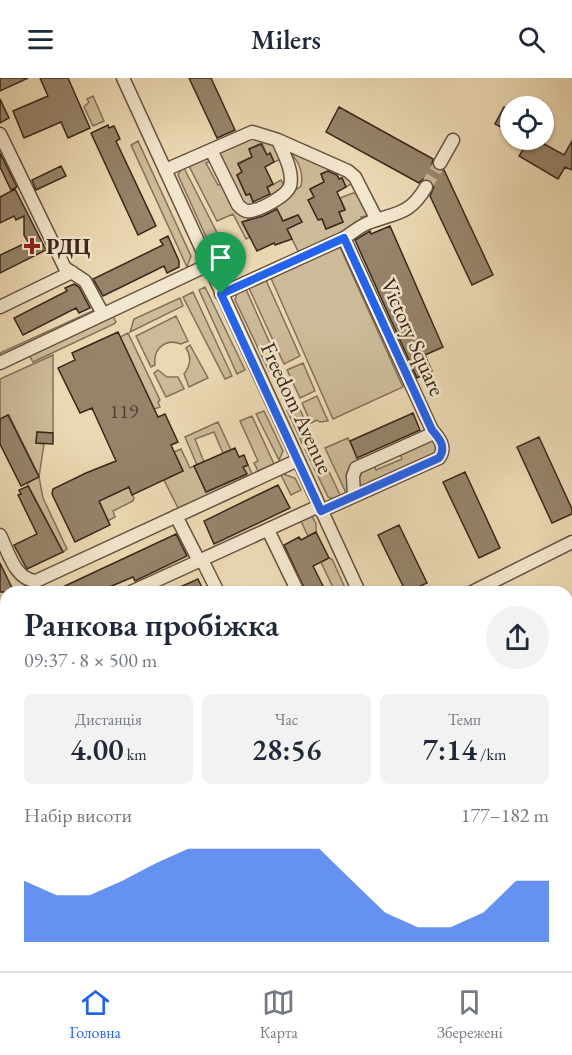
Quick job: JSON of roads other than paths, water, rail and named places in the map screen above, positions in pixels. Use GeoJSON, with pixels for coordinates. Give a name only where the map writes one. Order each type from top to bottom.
{"type":"FeatureCollection","features":[{"type":"Feature","properties":{"kind":"street","name":"Freedom Avenue"},"geometry":{"type":"LineString","coordinates":[[123,78],[356,586]]}},
{"type":"Feature","properties":{"kind":"street"},"geometry":{"type":"LineString","coordinates":[[165,170],[252,132],[278,140],[348,171],[355,177],[377,220]]}},
{"type":"Feature","properties":{"kind":"street"},"geometry":{"type":"LineString","coordinates":[[0,134],[65,268],[85,281],[103,314]]}},
{"type":"Feature","properties":{"kind":"street"},"geometry":{"type":"LineString","coordinates":[[211,150],[238,205],[244,211],[250,211],[284,194],[290,184],[291,176],[278,140]]}},
{"type":"Feature","properties":{"kind":"street"},"geometry":{"type":"LineString","coordinates":[[440,162],[453,140]]}},
{"type":"Feature","properties":{"kind":"street"},"geometry":{"type":"LineString","coordinates":[[221,294],[344,238],[365,224],[404,212],[417,202],[426,187]]}},
{"type":"Feature","properties":{"kind":"street","name":"Victory Square"},"geometry":{"type":"LineString","coordinates":[[144,586],[268,530],[354,496],[439,458],[442,454],[443,447],[434,433],[344,238]]}},
{"type":"Feature","properties":{"kind":"street"},"geometry":{"type":"LineString","coordinates":[[0,363],[208,265]]}},
{"type":"Feature","properties":{"kind":"street"},"geometry":{"type":"LineString","coordinates":[[0,307],[72,272]]}},
{"type":"Feature","properties":{"kind":"street"},"geometry":{"type":"LineString","coordinates":[[354,496],[353,473],[356,468],[434,433]]}},
{"type":"Feature","properties":{"kind":"street"},"geometry":{"type":"LineString","coordinates":[[0,535],[18,572],[22,577],[36,581],[298,460]]}},
{"type":"Feature","properties":{"kind":"street"},"geometry":{"type":"LineString","coordinates":[[176,516],[215,586]]}},
{"type":"Feature","properties":{"kind":"street"},"geometry":{"type":"LineString","coordinates":[[268,530],[295,586]]}},
{"type":"Feature","properties":{"kind":"street"},"geometry":{"type":"LineString","coordinates":[[484,586],[572,542]]}},
{"type":"Feature","properties":{"kind":"tunnel"},"geometry":{"type":"LineString","coordinates":[[426,187],[440,163]]}},
{"type":"Feature","properties":{"kind":"place","name":"РДЦ"},"geometry":{"type":"Point","coordinates":[32,246]}}]}
